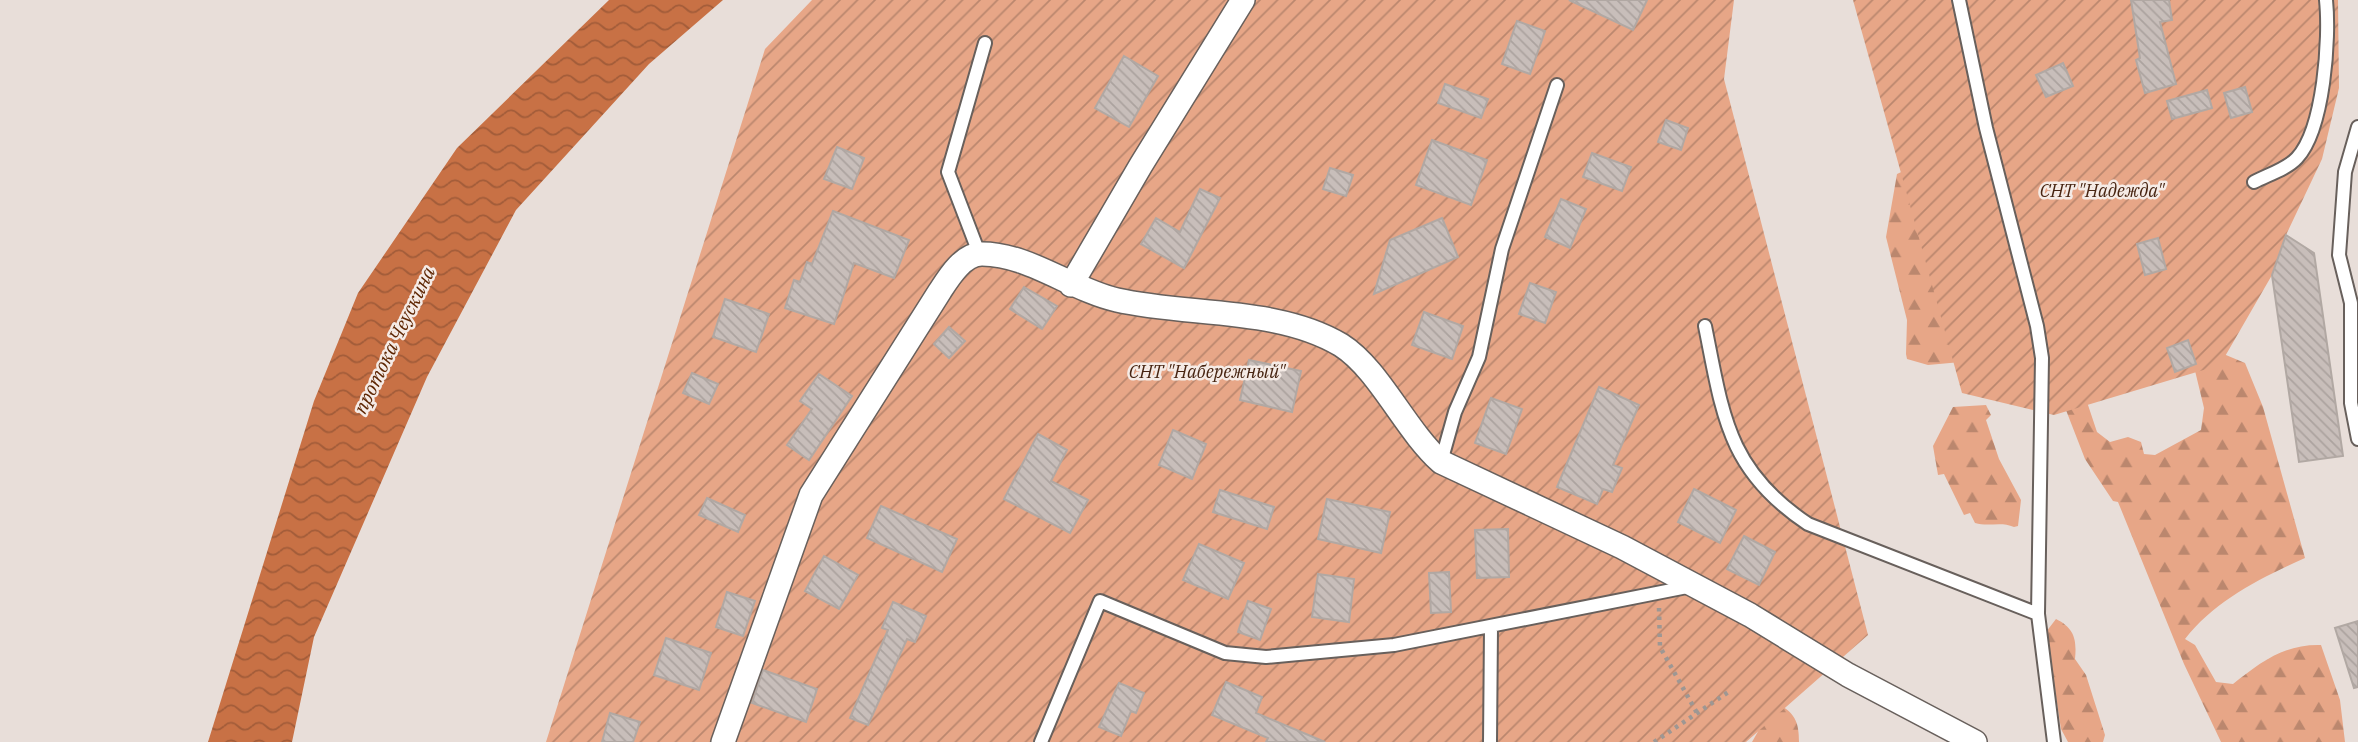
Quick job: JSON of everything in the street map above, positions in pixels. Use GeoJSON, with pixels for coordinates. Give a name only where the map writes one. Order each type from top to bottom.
{"type":"FeatureCollection","features":[{"type":"Feature","properties":{"kind":"street"},"geometry":{"type":"LineString","coordinates":[[1072,285],[1141,165],[1243,0]]}},
{"type":"Feature","properties":{"kind":"street"},"geometry":{"type":"LineString","coordinates":[[723,742],[811,495],[956,267],[979,253],[1007,257],[1072,285],[1117,300],[1277,323],[1322,334],[1345,348],[1363,364],[1425,448],[1441,462],[1622,547],[1696,586],[1848,675],[1975,742]]}},
{"type":"Feature","properties":{"kind":"lane"},"geometry":{"type":"LineString","coordinates":[[1959,0],[1986,128],[2037,326],[2042,358],[2038,614],[2054,742]]}},
{"type":"Feature","properties":{"kind":"lane"},"geometry":{"type":"LineString","coordinates":[[2254,182],[2295,160],[2308,144],[2328,57],[2326,0]]}},
{"type":"Feature","properties":{"kind":"lane"},"geometry":{"type":"LineString","coordinates":[[979,253],[948,172],[985,43]]}},
{"type":"Feature","properties":{"kind":"lane"},"geometry":{"type":"LineString","coordinates":[[1441,462],[1455,412],[1479,357],[1502,249],[1557,85]]}},
{"type":"Feature","properties":{"kind":"lane"},"geometry":{"type":"LineString","coordinates":[[2358,127],[2345,172],[2339,255],[2354,303],[2351,402],[2358,439]]}},
{"type":"Feature","properties":{"kind":"lane"},"geometry":{"type":"LineString","coordinates":[[1705,326],[1720,402],[1732,442],[1752,476],[1778,504],[1808,524],[2038,614]]}},
{"type":"Feature","properties":{"kind":"lane"},"geometry":{"type":"LineString","coordinates":[[1041,742],[1100,601],[1225,653],[1266,657],[1394,645],[1696,586]]}},
{"type":"Feature","properties":{"kind":"lane"},"geometry":{"type":"LineString","coordinates":[[1490,742],[1493,723],[1491,628]]}},
{"type":"Feature","properties":{"kind":"path"},"geometry":{"type":"LineString","coordinates":[[1658,593],[1660,647],[1697,713]]}},
{"type":"Feature","properties":{"kind":"path"},"geometry":{"type":"LineString","coordinates":[[1654,742],[1730,691]]}},
{"type":"Feature","properties":{"kind":"green space","name":"СНТ \"Набережный\""},"geometry":{"type":"Polygon","coordinates":[[[812,0],[1734,0],[1724,79],[1868,635],[1746,742],[546,742],[765,49],[812,0]]]}},
{"type":"Feature","properties":{"kind":"green space","name":"СНТ \"Надежда\""},"geometry":{"type":"Polygon","coordinates":[[[1853,0],[2338,0],[2339,88],[2322,159],[2286,235],[2272,275],[2220,365],[2054,415],[1962,393],[1853,0]]]}},
{"type":"Feature","properties":{"kind":"green space"},"geometry":{"type":"Polygon","coordinates":[[[1912,167],[1961,362],[1928,365],[1907,359],[1907,320],[1886,237],[1897,174],[1912,167]]]}},
{"type":"Feature","properties":{"kind":"green space"},"geometry":{"type":"Polygon","coordinates":[[[2190,350],[2214,350],[2245,363],[2263,407],[2305,558],[2240,591],[2210,613],[2185,639],[2195,645],[2216,682],[2233,684],[2263,662],[2284,651],[2321,645],[2340,700],[2345,742],[2221,742],[2184,664],[2118,502],[2113,501],[2085,459],[2064,405],[2086,399],[2097,432],[2110,442],[2128,437],[2141,442],[2144,454],[2155,455],[2201,430],[2204,408],[2190,350]]]}},
{"type":"Feature","properties":{"kind":"green space"},"geometry":{"type":"Polygon","coordinates":[[[1986,405],[1991,415],[1986,420],[1999,459],[2021,500],[2018,526],[2014,527],[1975,523],[1970,513],[1964,515],[1944,474],[1938,475],[1933,446],[1953,407],[1986,405]]]}},
{"type":"Feature","properties":{"kind":"green space"},"geometry":{"type":"Polygon","coordinates":[[[2056,619],[2067,626],[2073,635],[2075,659],[2086,675],[2105,735],[2103,742],[2068,742],[2061,729],[2046,632],[2056,619]]]}},
{"type":"Feature","properties":{"kind":"green space"},"geometry":{"type":"Polygon","coordinates":[[[1780,705],[1796,720],[1799,742],[1752,742],[1772,707],[1780,705]]]}},
{"type":"Feature","properties":{"kind":"water","name":"протока Чеускина"},"geometry":{"type":"Polygon","coordinates":[[[609,0],[723,0],[649,64],[516,210],[427,377],[314,637],[292,742],[208,742],[314,401],[358,293],[457,148],[609,0]]]}},
{"type":"Feature","properties":{"kind":"building"},"geometry":{"type":"Polygon","coordinates":[[[1569,0],[1647,0],[1633,30],[1569,0]]]}},
{"type":"Feature","properties":{"kind":"building"},"geometry":{"type":"Polygon","coordinates":[[[2131,0],[2169,0],[2172,20],[2160,22],[2176,84],[2145,93],[2136,60],[2140,58],[2131,0]]]}},
{"type":"Feature","properties":{"kind":"building"},"geometry":{"type":"Polygon","coordinates":[[[1517,21],[1545,31],[1530,74],[1502,64],[1517,21]]]}},
{"type":"Feature","properties":{"kind":"building"},"geometry":{"type":"Polygon","coordinates":[[[1124,56],[1158,76],[1129,127],[1095,108],[1124,56]]]}},
{"type":"Feature","properties":{"kind":"building"},"geometry":{"type":"Polygon","coordinates":[[[2063,63],[2073,86],[2046,97],[2036,75],[2063,63]]]}},
{"type":"Feature","properties":{"kind":"building"},"geometry":{"type":"Polygon","coordinates":[[[1445,84],[1488,99],[1481,118],[1438,103],[1445,84]]]}},
{"type":"Feature","properties":{"kind":"building"},"geometry":{"type":"Polygon","coordinates":[[[2245,87],[2252,112],[2231,118],[2224,93],[2245,87]]]}},
{"type":"Feature","properties":{"kind":"building"},"geometry":{"type":"Polygon","coordinates":[[[2207,90],[2212,108],[2172,119],[2167,101],[2207,90]]]}},
{"type":"Feature","properties":{"kind":"building"},"geometry":{"type":"Polygon","coordinates":[[[1666,120],[1688,128],[1681,150],[1658,142],[1666,120]]]}},
{"type":"Feature","properties":{"kind":"building"},"geometry":{"type":"Polygon","coordinates":[[[1432,140],[1487,160],[1471,205],[1416,185],[1432,140]]]}},
{"type":"Feature","properties":{"kind":"building"},"geometry":{"type":"Polygon","coordinates":[[[837,147],[864,158],[852,189],[824,179],[837,147]]]}},
{"type":"Feature","properties":{"kind":"building"},"geometry":{"type":"Polygon","coordinates":[[[1592,153],[1631,167],[1622,191],[1583,177],[1592,153]]]}},
{"type":"Feature","properties":{"kind":"building"},"geometry":{"type":"Polygon","coordinates":[[[1330,168],[1353,175],[1346,196],[1323,189],[1330,168]]]}},
{"type":"Feature","properties":{"kind":"building"},"geometry":{"type":"Polygon","coordinates":[[[1200,189],[1220,198],[1184,268],[1141,244],[1156,218],[1180,232],[1200,189]]]}},
{"type":"Feature","properties":{"kind":"building"},"geometry":{"type":"Polygon","coordinates":[[[1561,199],[1586,209],[1570,248],[1545,237],[1561,199]]]}},
{"type":"Feature","properties":{"kind":"building"},"geometry":{"type":"Polygon","coordinates":[[[833,211],[909,240],[894,278],[854,263],[834,324],[785,308],[794,280],[800,282],[807,262],[812,264],[833,211]]]}},
{"type":"Feature","properties":{"kind":"building"},"geometry":{"type":"Polygon","coordinates":[[[1442,218],[1458,257],[1374,294],[1390,240],[1442,218]]]}},
{"type":"Feature","properties":{"kind":"building"},"geometry":{"type":"Polygon","coordinates":[[[2286,235],[2314,253],[2343,456],[2299,462],[2272,275],[2286,235]]]}},
{"type":"Feature","properties":{"kind":"building"},"geometry":{"type":"Polygon","coordinates":[[[2158,238],[2166,269],[2145,275],[2137,244],[2158,238]]]}},
{"type":"Feature","properties":{"kind":"building"},"geometry":{"type":"Polygon","coordinates":[[[1530,283],[1556,292],[1545,323],[1519,314],[1530,283]]]}},
{"type":"Feature","properties":{"kind":"building"},"geometry":{"type":"Polygon","coordinates":[[[1024,287],[1057,306],[1042,329],[1010,309],[1024,287]]]}},
{"type":"Feature","properties":{"kind":"building"},"geometry":{"type":"Polygon","coordinates":[[[725,299],[769,314],[756,352],[713,337],[725,299]]]}},
{"type":"Feature","properties":{"kind":"building"},"geometry":{"type":"Polygon","coordinates":[[[1424,312],[1463,326],[1452,359],[1412,345],[1424,312]]]}},
{"type":"Feature","properties":{"kind":"building"},"geometry":{"type":"Polygon","coordinates":[[[949,327],[965,341],[949,358],[934,344],[949,327]]]}},
{"type":"Feature","properties":{"kind":"building"},"geometry":{"type":"Polygon","coordinates":[[[2188,340],[2196,364],[2175,372],[2167,348],[2188,340]]]}},
{"type":"Feature","properties":{"kind":"building"},"geometry":{"type":"Polygon","coordinates":[[[1249,360],[1301,371],[1292,412],[1240,400],[1249,360]]]}},
{"type":"Feature","properties":{"kind":"building"},"geometry":{"type":"Polygon","coordinates":[[[692,373],[718,384],[709,404],[683,393],[692,373]]]}},
{"type":"Feature","properties":{"kind":"building"},"geometry":{"type":"Polygon","coordinates":[[[819,374],[852,396],[809,460],[787,445],[812,409],[800,401],[819,374]]]}},
{"type":"Feature","properties":{"kind":"building"},"geometry":{"type":"Polygon","coordinates":[[[1599,387],[1639,405],[1613,465],[1622,468],[1612,492],[1603,489],[1597,504],[1557,487],[1599,387]]]}},
{"type":"Feature","properties":{"kind":"building"},"geometry":{"type":"Polygon","coordinates":[[[1491,398],[1522,409],[1506,454],[1475,443],[1491,398]]]}},
{"type":"Feature","properties":{"kind":"building"},"geometry":{"type":"Polygon","coordinates":[[[1173,430],[1206,444],[1192,479],[1159,465],[1173,430]]]}},
{"type":"Feature","properties":{"kind":"building"},"geometry":{"type":"Polygon","coordinates":[[[1038,434],[1067,450],[1051,481],[1088,500],[1070,533],[1004,499],[1038,434]]]}},
{"type":"Feature","properties":{"kind":"building"},"geometry":{"type":"Polygon","coordinates":[[[1694,489],[1736,510],[1720,543],[1678,522],[1694,489]]]}},
{"type":"Feature","properties":{"kind":"building"},"geometry":{"type":"Polygon","coordinates":[[[1220,490],[1274,507],[1267,529],[1213,512],[1220,490]]]}},
{"type":"Feature","properties":{"kind":"building"},"geometry":{"type":"Polygon","coordinates":[[[707,498],[745,515],[738,532],[699,515],[707,498]]]}},
{"type":"Feature","properties":{"kind":"building"},"geometry":{"type":"Polygon","coordinates":[[[1327,499],[1390,512],[1381,553],[1318,539],[1327,499]]]}},
{"type":"Feature","properties":{"kind":"building"},"geometry":{"type":"Polygon","coordinates":[[[881,506],[957,539],[942,572],[867,538],[881,506]]]}},
{"type":"Feature","properties":{"kind":"building"},"geometry":{"type":"Polygon","coordinates":[[[1508,529],[1509,577],[1477,578],[1475,530],[1508,529]]]}},
{"type":"Feature","properties":{"kind":"building"},"geometry":{"type":"Polygon","coordinates":[[[1744,536],[1775,552],[1759,585],[1727,569],[1744,536]]]}},
{"type":"Feature","properties":{"kind":"building"},"geometry":{"type":"Polygon","coordinates":[[[1199,544],[1244,563],[1228,599],[1183,580],[1199,544]]]}},
{"type":"Feature","properties":{"kind":"building"},"geometry":{"type":"Polygon","coordinates":[[[824,556],[858,575],[839,609],[805,591],[824,556]]]}},
{"type":"Feature","properties":{"kind":"building"},"geometry":{"type":"Polygon","coordinates":[[[1449,572],[1451,612],[1431,613],[1429,573],[1449,572]]]}},
{"type":"Feature","properties":{"kind":"building"},"geometry":{"type":"Polygon","coordinates":[[[1318,574],[1354,579],[1349,622],[1312,617],[1318,574]]]}},
{"type":"Feature","properties":{"kind":"building"},"geometry":{"type":"Polygon","coordinates":[[[727,592],[755,601],[743,636],[716,627],[727,592]]]}},
{"type":"Feature","properties":{"kind":"building"},"geometry":{"type":"Polygon","coordinates":[[[1248,601],[1271,609],[1260,640],[1238,632],[1248,601]]]}},
{"type":"Feature","properties":{"kind":"building"},"geometry":{"type":"Polygon","coordinates":[[[893,602],[926,616],[915,642],[907,639],[868,725],[850,718],[888,630],[882,628],[893,602]]]}},
{"type":"Feature","properties":{"kind":"building"},"geometry":{"type":"Polygon","coordinates":[[[2358,621],[2358,687],[2354,688],[2335,628],[2358,621]]]}},
{"type":"Feature","properties":{"kind":"building"},"geometry":{"type":"Polygon","coordinates":[[[666,638],[711,653],[699,690],[654,675],[666,638]]]}},
{"type":"Feature","properties":{"kind":"building"},"geometry":{"type":"Polygon","coordinates":[[[763,670],[817,689],[806,722],[752,703],[763,670]]]}},
{"type":"Feature","properties":{"kind":"building"},"geometry":{"type":"Polygon","coordinates":[[[1226,682],[1262,697],[1256,713],[1325,742],[1266,742],[1268,738],[1212,715],[1226,682]]]}},
{"type":"Feature","properties":{"kind":"building"},"geometry":{"type":"Polygon","coordinates":[[[1119,683],[1144,693],[1136,713],[1131,711],[1121,736],[1099,727],[1119,683]]]}},
{"type":"Feature","properties":{"kind":"building"},"geometry":{"type":"Polygon","coordinates":[[[610,713],[640,722],[633,742],[602,742],[610,713]]]}}]}
